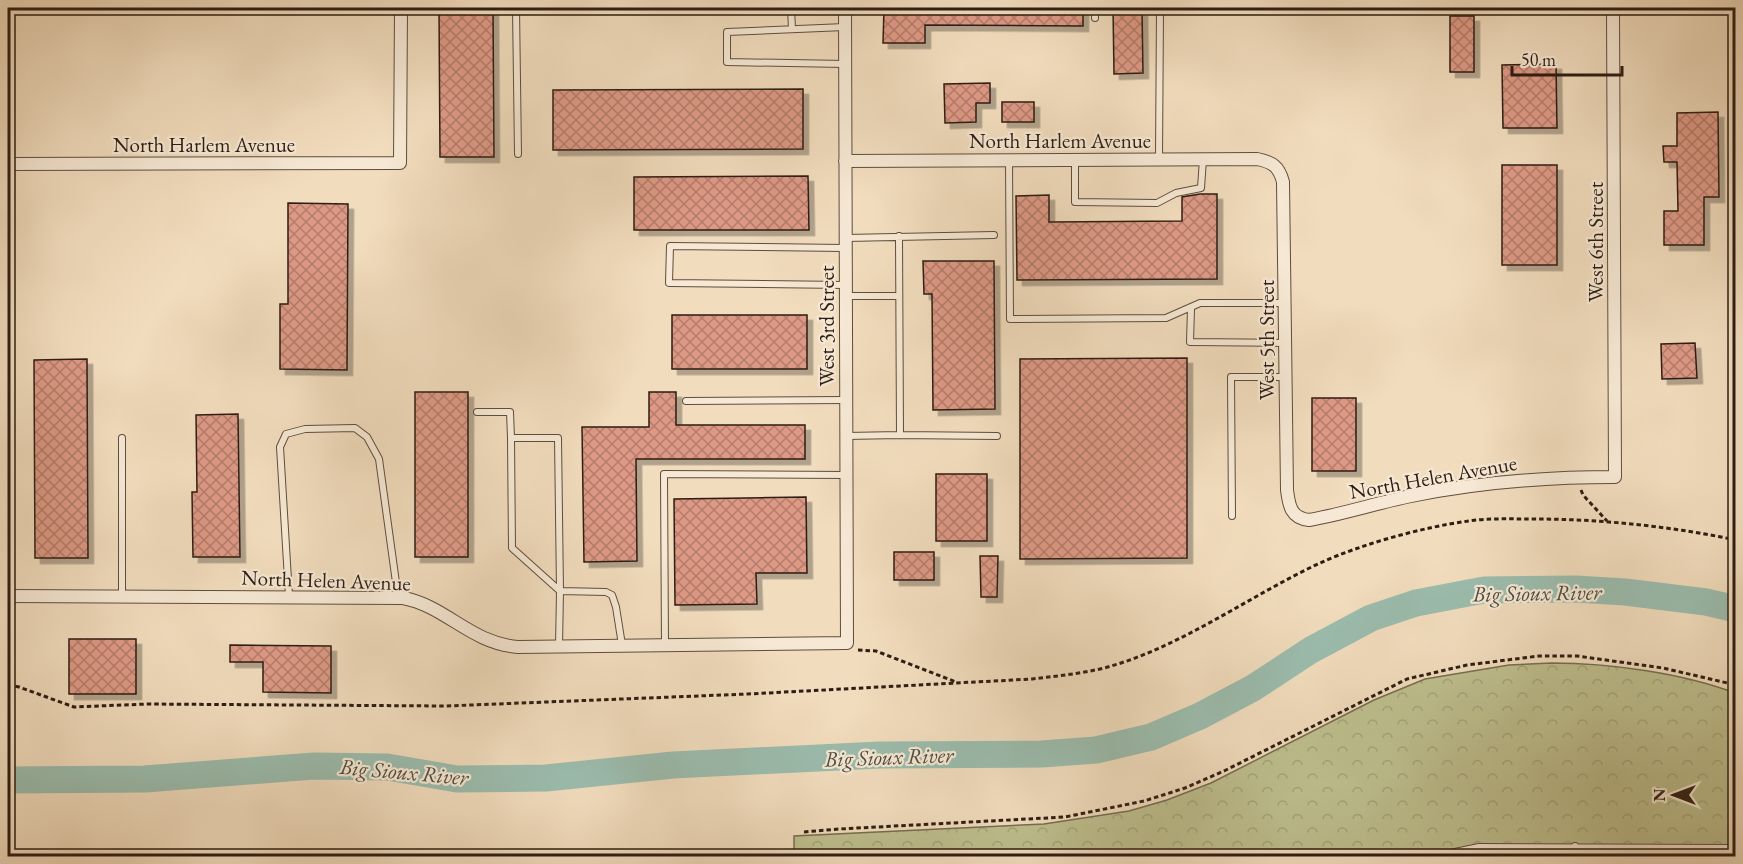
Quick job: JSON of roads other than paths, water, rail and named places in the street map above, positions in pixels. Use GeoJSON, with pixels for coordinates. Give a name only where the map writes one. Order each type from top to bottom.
{"type":"FeatureCollection","features":[{"type":"Feature","properties":{"kind":"street","name":"North Harlem Avenue"},"geometry":{"type":"LineString","coordinates":[[8,164],[400,164],[401,8]]}},
{"type":"Feature","properties":{"kind":"street","name":"West 3rd Street"},"geometry":{"type":"LineString","coordinates":[[844,8],[847,643]]}},
{"type":"Feature","properties":{"kind":"street","name":"West 6th Street"},"geometry":{"type":"LineString","coordinates":[[1613,8],[1615,477]]}},
{"type":"Feature","properties":{"kind":"street","name":"North Harlem Avenue"},"geometry":{"type":"LineString","coordinates":[[844,161],[1257,159],[1275,164]]}},
{"type":"Feature","properties":{"kind":"street","name":"West 5th Street"},"geometry":{"type":"LineString","coordinates":[[1275,164],[1281,171],[1283,182],[1287,490],[1290,510],[1294,516]]}},
{"type":"Feature","properties":{"kind":"street","name":"North Helen Avenue"},"geometry":{"type":"LineString","coordinates":[[1294,516],[1309,520],[1410,496],[1494,482],[1615,477]]}},
{"type":"Feature","properties":{"kind":"street","name":"North Helen Avenue"},"geometry":{"type":"LineString","coordinates":[[8,596],[398,597],[416,600],[432,607],[459,626],[503,645],[847,643]]}},
{"type":"Feature","properties":{"kind":"lane"},"geometry":{"type":"LineString","coordinates":[[516,8],[518,154]]}},
{"type":"Feature","properties":{"kind":"lane"},"geometry":{"type":"LineString","coordinates":[[791,8],[792,29]]}},
{"type":"Feature","properties":{"kind":"lane"},"geometry":{"type":"LineString","coordinates":[[1095,8],[1095,18]]}},
{"type":"Feature","properties":{"kind":"lane"},"geometry":{"type":"LineString","coordinates":[[1159,159],[1160,8]]}},
{"type":"Feature","properties":{"kind":"lane"},"geometry":{"type":"LineString","coordinates":[[844,27],[727,32],[727,62],[844,64]]}},
{"type":"Feature","properties":{"kind":"lane"},"geometry":{"type":"LineString","coordinates":[[1075,160],[1075,202],[1157,202],[1176,193],[1201,188],[1203,159]]}},
{"type":"Feature","properties":{"kind":"lane"},"geometry":{"type":"LineString","coordinates":[[1009,160],[1010,319],[1166,318],[1191,309],[1200,303],[1285,303]]}},
{"type":"Feature","properties":{"kind":"lane"},"geometry":{"type":"LineString","coordinates":[[899,296],[845,291],[669,283],[670,246],[845,243],[899,236],[994,235]]}},
{"type":"Feature","properties":{"kind":"lane"},"geometry":{"type":"LineString","coordinates":[[899,236],[900,435]]}},
{"type":"Feature","properties":{"kind":"lane"},"geometry":{"type":"LineString","coordinates":[[1191,309],[1191,342],[1286,343]]}},
{"type":"Feature","properties":{"kind":"lane"},"geometry":{"type":"LineString","coordinates":[[1232,516],[1231,377],[1286,377]]}},
{"type":"Feature","properties":{"kind":"lane"},"geometry":{"type":"LineString","coordinates":[[8,396],[10,396],[11,555]]}},
{"type":"Feature","properties":{"kind":"lane"},"geometry":{"type":"LineString","coordinates":[[686,401],[846,400]]}},
{"type":"Feature","properties":{"kind":"lane"},"geometry":{"type":"LineString","coordinates":[[477,412],[510,412],[512,548],[560,591],[606,592],[612,595],[622,645]]}},
{"type":"Feature","properties":{"kind":"lane"},"geometry":{"type":"LineString","coordinates":[[289,597],[280,447],[286,434],[304,429],[355,428],[367,437],[379,459],[398,597]]}},
{"type":"Feature","properties":{"kind":"lane"},"geometry":{"type":"LineString","coordinates":[[846,436],[997,436]]}},
{"type":"Feature","properties":{"kind":"lane"},"geometry":{"type":"LineString","coordinates":[[122,438],[122,596]]}},
{"type":"Feature","properties":{"kind":"lane"},"geometry":{"type":"LineString","coordinates":[[511,438],[558,438],[559,646]]}},
{"type":"Feature","properties":{"kind":"lane"},"geometry":{"type":"LineString","coordinates":[[665,645],[664,474],[846,475]]}},
{"type":"Feature","properties":{"kind":"lane"},"geometry":{"type":"LineString","coordinates":[[1575,846],[1575,856]]}},
{"type":"Feature","properties":{"kind":"lane"},"geometry":{"type":"LineString","coordinates":[[1436,856],[1479,847],[1736,848]]}},
{"type":"Feature","properties":{"kind":"waterway","name":"Big Sioux River"},"geometry":{"type":"LineString","coordinates":[[8,780],[145,779],[314,766],[387,767],[457,779],[546,778],[673,765],[880,755],[1042,754],[1096,750],[1151,737],[1200,716],[1253,688],[1311,650],[1371,618],[1416,603],[1484,590],[1576,589],[1625,592],[1706,602],[1736,609]]}}]}
